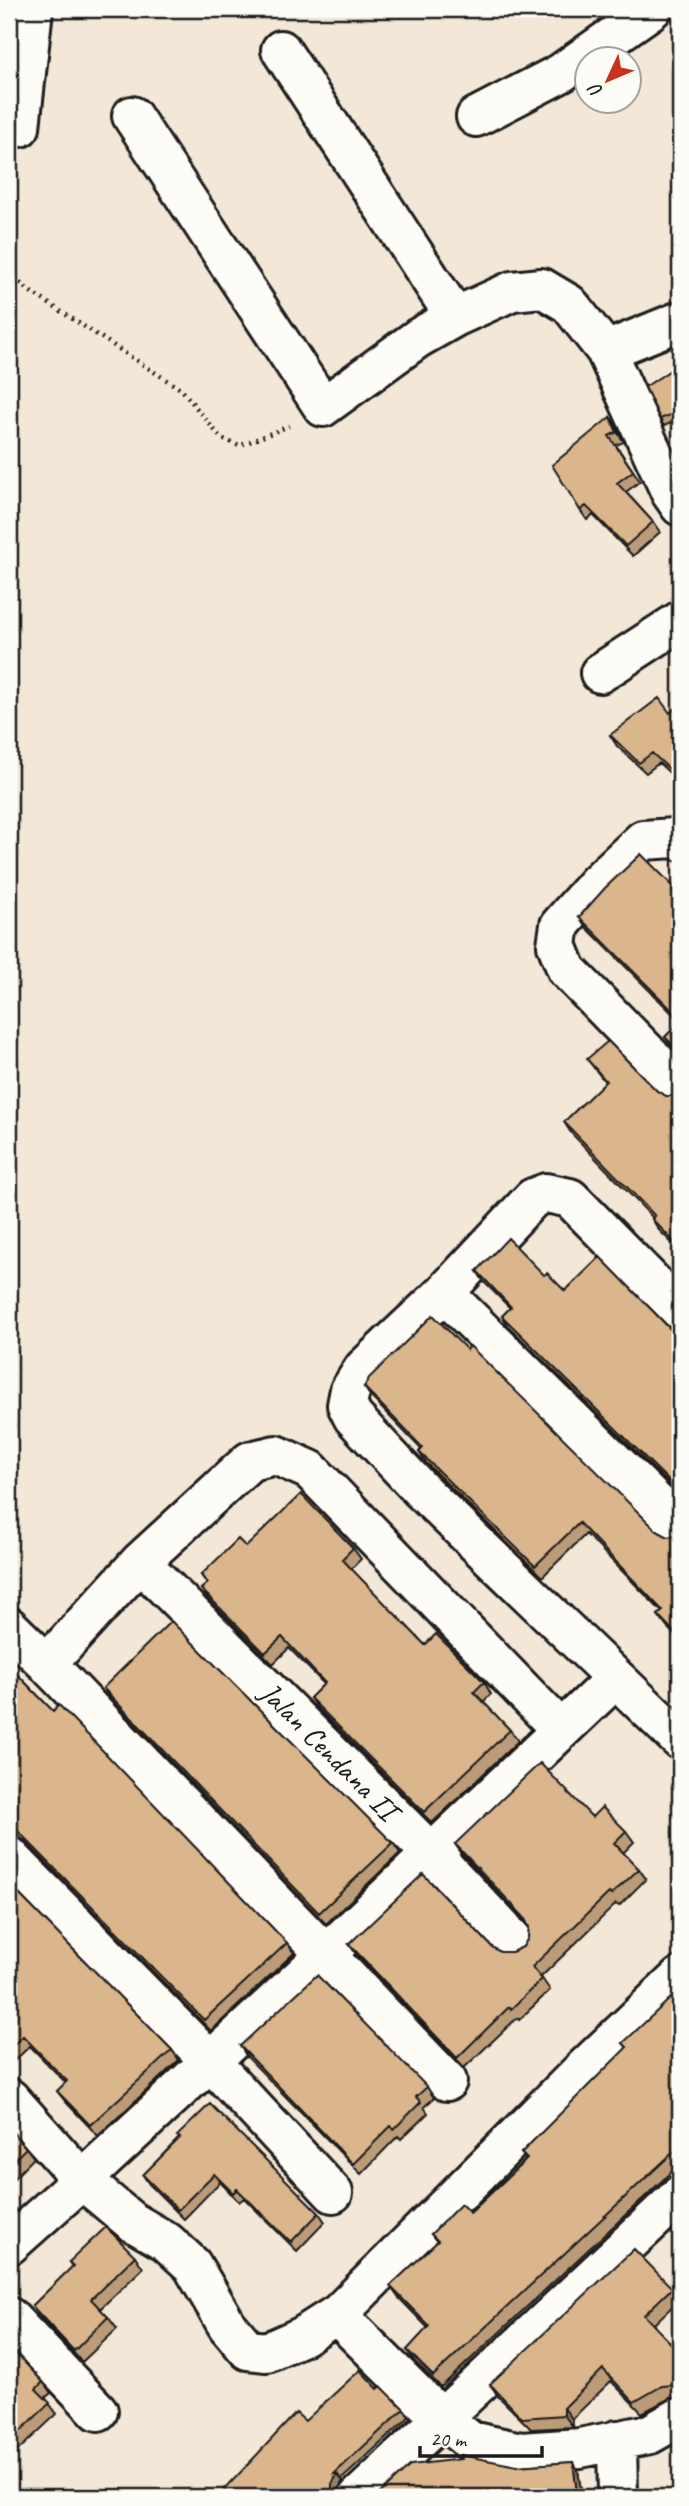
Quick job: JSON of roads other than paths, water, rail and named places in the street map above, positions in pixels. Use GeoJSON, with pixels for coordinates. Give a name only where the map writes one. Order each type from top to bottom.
{"type":"FeatureCollection","features":[{"type":"Feature","properties":{"kind":"street"},"geometry":{"type":"LineString","coordinates":[[20,127],[33,9]]}},
{"type":"Feature","properties":{"kind":"street"},"geometry":{"type":"LineString","coordinates":[[476,117],[561,73],[652,9]]}},
{"type":"Feature","properties":{"kind":"street"},"geometry":{"type":"LineString","coordinates":[[281,50],[455,317]]}},
{"type":"Feature","properties":{"kind":"street"},"geometry":{"type":"LineString","coordinates":[[132,116],[323,407],[418,338],[455,317],[512,291],[542,288],[569,304],[606,351],[671,493],[680,506]]}},
{"type":"Feature","properties":{"kind":"street"},"geometry":{"type":"LineString","coordinates":[[606,351],[680,321]]}},
{"type":"Feature","properties":{"kind":"street"},"geometry":{"type":"LineString","coordinates":[[600,673],[680,621]]}},
{"type":"Feature","properties":{"kind":"street"},"geometry":{"type":"LineString","coordinates":[[680,841],[675,838],[643,840],[597,883],[560,925],[557,945],[567,970],[680,1086]]}},
{"type":"Feature","properties":{"kind":"street"},"geometry":{"type":"LineString","coordinates":[[680,1310],[570,1198],[546,1193],[533,1198],[444,1293],[364,1368],[350,1390],[347,1405],[354,1417],[421,1490],[680,1740]]}},
{"type":"Feature","properties":{"kind":"street"},"geometry":{"type":"LineString","coordinates":[[444,1293],[680,1526]]}},
{"type":"Feature","properties":{"kind":"street"},"geometry":{"type":"LineString","coordinates":[[47,1664],[140,1562],[250,1461],[276,1455],[310,1470],[561,1730]]}},
{"type":"Feature","properties":{"kind":"street","name":"Jalan Cendana II"},"geometry":{"type":"LineString","coordinates":[[140,1562],[432,1854],[515,1942]]}},
{"type":"Feature","properties":{"kind":"street"},"geometry":{"type":"LineString","coordinates":[[9,1627],[447,2081]]}},
{"type":"Feature","properties":{"kind":"street"},"geometry":{"type":"LineString","coordinates":[[9,2245],[326,1954],[615,1679]]}},
{"type":"Feature","properties":{"kind":"street"},"geometry":{"type":"LineString","coordinates":[[9,1856],[210,2062],[333,2193]]}},
{"type":"Feature","properties":{"kind":"street"},"geometry":{"type":"LineString","coordinates":[[9,2098],[82,2180],[131,2221],[167,2242],[192,2266],[228,2325],[248,2350],[267,2352],[303,2336],[339,2313],[581,2071],[680,1977]]}},
{"type":"Feature","properties":{"kind":"street"},"geometry":{"type":"LineString","coordinates":[[358,2497],[680,2195]]}},
{"type":"Feature","properties":{"kind":"street"},"geometry":{"type":"LineString","coordinates":[[339,2313],[339,2317],[441,2418],[470,2441],[521,2452],[580,2448],[650,2434],[680,2417]]}},
{"type":"Feature","properties":{"kind":"street"},"geometry":{"type":"LineString","coordinates":[[9,2317],[98,2411]]}},
{"type":"Feature","properties":{"kind":"street"},"geometry":{"type":"LineString","coordinates":[[617,2440],[618,2497]]}}]}
